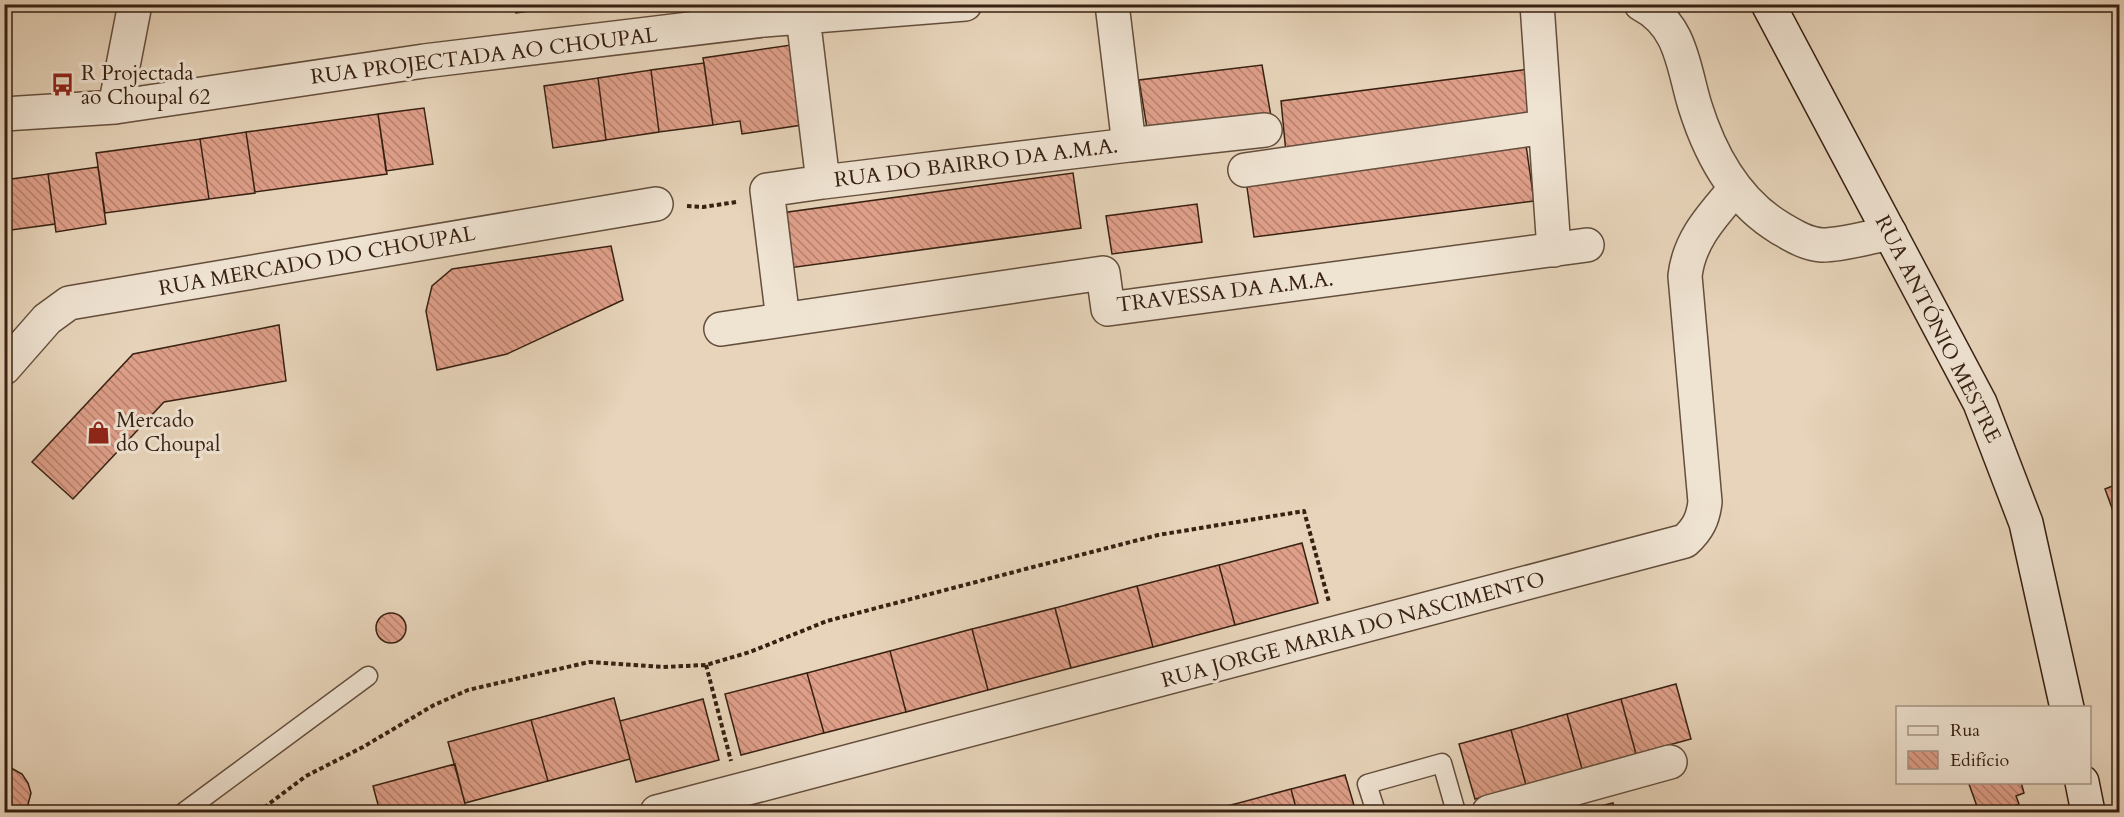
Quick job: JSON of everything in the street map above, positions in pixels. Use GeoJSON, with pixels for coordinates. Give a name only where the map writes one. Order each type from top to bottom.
{"type":"FeatureCollection","features":[{"type":"Feature","properties":{"kind":"street"},"geometry":{"type":"LineString","coordinates":[[115,107],[135,4]]}},
{"type":"Feature","properties":{"kind":"street","name":"RUA PROJECTADA AO CHOUPAL"},"geometry":{"type":"LineString","coordinates":[[4,114],[115,107],[424,61],[803,17],[965,4]]}},
{"type":"Feature","properties":{"kind":"street","name":"RUA DO BAIRRO DA A.M.A."},"geometry":{"type":"LineString","coordinates":[[1112,4],[1129,145]]}},
{"type":"Feature","properties":{"kind":"street"},"geometry":{"type":"LineString","coordinates":[[1538,4],[1554,249]]}},
{"type":"Feature","properties":{"kind":"street"},"geometry":{"type":"LineString","coordinates":[[1641,4],[1651,9],[1668,26],[1678,42],[1706,134],[1735,189],[1768,221],[1800,240],[1822,245],[1890,233]]}},
{"type":"Feature","properties":{"kind":"street","name":"RUA ANTÓNIO MESTRE"},"geometry":{"type":"LineString","coordinates":[[1768,4],[1980,403],[2010,478],[2038,572],[2067,706]]}},
{"type":"Feature","properties":{"kind":"street","name":"RUA DO BAIRRO DA A.M.A."},"geometry":{"type":"LineString","coordinates":[[803,17],[824,182]]}},
{"type":"Feature","properties":{"kind":"street"},"geometry":{"type":"LineString","coordinates":[[1245,170],[1545,127]]}},
{"type":"Feature","properties":{"kind":"street","name":"RUA DO BAIRRO DA A.M.A."},"geometry":{"type":"LineString","coordinates":[[783,320],[767,190],[1265,130]]}},
{"type":"Feature","properties":{"kind":"street","name":"RUA JORGE MARIA DO NASCIMENTO"},"geometry":{"type":"LineString","coordinates":[[657,813],[1685,541],[1695,532],[1703,517],[1705,502],[1686,267],[1694,243],[1707,221],[1735,189]]}},
{"type":"Feature","properties":{"kind":"street","name":"RUA MERCADO DO CHOUPAL"},"geometry":{"type":"LineString","coordinates":[[4,368],[52,314],[69,303],[656,204]]}},
{"type":"Feature","properties":{"kind":"street","name":"TRAVESSA DA A.M.A."},"geometry":{"type":"LineString","coordinates":[[722,329],[1103,273],[1108,309],[1587,245]]}},
{"type":"Feature","properties":{"kind":"street"},"geometry":{"type":"LineString","coordinates":[[1489,813],[1670,762]]}},
{"type":"Feature","properties":{"kind":"street"},"geometry":{"type":"LineString","coordinates":[[2070,813],[2072,784]]}},
{"type":"Feature","properties":{"kind":"street"},"geometry":{"type":"LineString","coordinates":[[2082,784],[2088,813]]}},
{"type":"Feature","properties":{"kind":"lane"},"geometry":{"type":"LineString","coordinates":[[183,813],[368,676]]}},
{"type":"Feature","properties":{"kind":"lane"},"geometry":{"type":"LineString","coordinates":[[1376,813],[1367,784],[1442,763],[1456,813]]}},
{"type":"Feature","properties":{"kind":"path"},"geometry":{"type":"LineString","coordinates":[[704,207],[730,204]]}},
{"type":"Feature","properties":{"kind":"path"},"geometry":{"type":"LineString","coordinates":[[258,813],[306,776],[363,747],[434,705],[468,690],[589,662],[663,667],[706,665],[750,652],[817,624],[1158,535],[1304,511],[1338,634]]}},
{"type":"Feature","properties":{"kind":"path"},"geometry":{"type":"LineString","coordinates":[[706,665],[739,791]]}},
{"type":"Feature","properties":{"kind":"building"},"geometry":{"type":"Polygon","coordinates":[[[514,4],[581,4],[516,13],[514,4]]]}},
{"type":"Feature","properties":{"kind":"building"},"geometry":{"type":"Polygon","coordinates":[[[791,45],[802,125],[742,134],[740,121],[713,125],[703,58],[791,45]]]}},
{"type":"Feature","properties":{"kind":"building"},"geometry":{"type":"Polygon","coordinates":[[[704,63],[713,125],[659,132],[651,70],[704,63]]]}},
{"type":"Feature","properties":{"kind":"building"},"geometry":{"type":"Polygon","coordinates":[[[1262,65],[1271,116],[1148,134],[1139,80],[1262,65]]]}},
{"type":"Feature","properties":{"kind":"building"},"geometry":{"type":"Polygon","coordinates":[[[1529,69],[1534,120],[1286,153],[1281,101],[1529,69]]]}},
{"type":"Feature","properties":{"kind":"building"},"geometry":{"type":"Polygon","coordinates":[[[651,70],[659,132],[606,140],[598,78],[651,70]]]}},
{"type":"Feature","properties":{"kind":"building"},"geometry":{"type":"Polygon","coordinates":[[[598,78],[606,140],[553,148],[544,86],[598,78]]]}},
{"type":"Feature","properties":{"kind":"building"},"geometry":{"type":"Polygon","coordinates":[[[424,108],[433,164],[386,171],[378,114],[424,108]]]}},
{"type":"Feature","properties":{"kind":"building"},"geometry":{"type":"Polygon","coordinates":[[[378,114],[387,174],[255,192],[246,132],[378,114]]]}},
{"type":"Feature","properties":{"kind":"building"},"geometry":{"type":"Polygon","coordinates":[[[246,132],[255,193],[209,199],[200,139],[246,132]]]}},
{"type":"Feature","properties":{"kind":"building"},"geometry":{"type":"Polygon","coordinates":[[[200,139],[209,199],[105,213],[96,153],[200,139]]]}},
{"type":"Feature","properties":{"kind":"building"},"geometry":{"type":"Polygon","coordinates":[[[1526,145],[1534,201],[1254,237],[1246,180],[1526,145]]]}},
{"type":"Feature","properties":{"kind":"building"},"geometry":{"type":"Polygon","coordinates":[[[98,167],[106,224],[56,232],[48,174],[98,167]]]}},
{"type":"Feature","properties":{"kind":"building"},"geometry":{"type":"Polygon","coordinates":[[[1073,173],[1081,228],[789,268],[781,213],[1073,173]]]}},
{"type":"Feature","properties":{"kind":"building"},"geometry":{"type":"Polygon","coordinates":[[[48,174],[55,224],[4,231],[4,180],[48,174]]]}},
{"type":"Feature","properties":{"kind":"building"},"geometry":{"type":"Polygon","coordinates":[[[1197,204],[1202,242],[1112,254],[1106,216],[1197,204]]]}},
{"type":"Feature","properties":{"kind":"building"},"geometry":{"type":"Polygon","coordinates":[[[611,246],[623,300],[507,354],[437,370],[426,311],[432,286],[452,269],[611,246]]]}},
{"type":"Feature","properties":{"kind":"building","name":"Mercado do Choupal"},"geometry":{"type":"Polygon","coordinates":[[[279,325],[286,381],[164,402],[73,499],[32,462],[133,354],[279,325]]]}},
{"type":"Feature","properties":{"kind":"building"},"geometry":{"type":"Polygon","coordinates":[[[2120,483],[2120,530],[2105,489],[2120,483]]]}},
{"type":"Feature","properties":{"kind":"building"},"geometry":{"type":"Polygon","coordinates":[[[1302,543],[1318,603],[1235,625],[1219,565],[1302,543]]]}},
{"type":"Feature","properties":{"kind":"building"},"geometry":{"type":"Polygon","coordinates":[[[1219,565],[1235,625],[1153,647],[1137,586],[1219,565]]]}},
{"type":"Feature","properties":{"kind":"building"},"geometry":{"type":"Polygon","coordinates":[[[1137,586],[1153,647],[1071,668],[1055,608],[1137,586]]]}},
{"type":"Feature","properties":{"kind":"building"},"geometry":{"type":"Polygon","coordinates":[[[1055,608],[1071,668],[988,690],[972,629],[1055,608]]]}},
{"type":"Feature","properties":{"kind":"building"},"geometry":{"type":"Polygon","coordinates":[[[391,613],[402,617],[406,628],[402,639],[391,643],[380,639],[376,628],[380,617],[391,613]]]}},
{"type":"Feature","properties":{"kind":"building"},"geometry":{"type":"Polygon","coordinates":[[[972,629],[988,690],[906,712],[890,651],[972,629]]]}},
{"type":"Feature","properties":{"kind":"building"},"geometry":{"type":"Polygon","coordinates":[[[890,651],[906,712],[824,733],[807,673],[890,651]]]}},
{"type":"Feature","properties":{"kind":"building"},"geometry":{"type":"Polygon","coordinates":[[[807,673],[824,733],[741,755],[725,694],[807,673]]]}},
{"type":"Feature","properties":{"kind":"building"},"geometry":{"type":"Polygon","coordinates":[[[1676,684],[1691,739],[1636,754],[1621,699],[1676,684]]]}},
{"type":"Feature","properties":{"kind":"building"},"geometry":{"type":"Polygon","coordinates":[[[614,698],[630,759],[548,781],[531,720],[614,698]]]}},
{"type":"Feature","properties":{"kind":"building"},"geometry":{"type":"Polygon","coordinates":[[[703,699],[719,760],[636,782],[620,721],[703,699]]]}},
{"type":"Feature","properties":{"kind":"building"},"geometry":{"type":"Polygon","coordinates":[[[1621,699],[1636,754],[1582,769],[1567,714],[1621,699]]]}},
{"type":"Feature","properties":{"kind":"building"},"geometry":{"type":"Polygon","coordinates":[[[1567,714],[1582,769],[1526,785],[1511,730],[1567,714]]]}},
{"type":"Feature","properties":{"kind":"building"},"geometry":{"type":"Polygon","coordinates":[[[531,720],[548,781],[465,803],[448,742],[531,720]]]}},
{"type":"Feature","properties":{"kind":"building"},"geometry":{"type":"Polygon","coordinates":[[[1511,730],[1526,785],[1475,799],[1459,744],[1511,730]]]}},
{"type":"Feature","properties":{"kind":"building"},"geometry":{"type":"Polygon","coordinates":[[[4,764],[22,774],[28,783],[31,793],[26,812],[4,812],[4,764]]]}},
{"type":"Feature","properties":{"kind":"building"},"geometry":{"type":"Polygon","coordinates":[[[455,764],[467,812],[380,812],[373,786],[455,764]]]}},
{"type":"Feature","properties":{"kind":"building"},"geometry":{"type":"Polygon","coordinates":[[[1345,775],[1356,812],[1297,812],[1291,789],[1345,775]]]}},
{"type":"Feature","properties":{"kind":"building"},"geometry":{"type":"Polygon","coordinates":[[[1969,784],[2022,784],[2024,793],[2016,796],[2019,804],[1996,812],[1979,812],[1969,784]]]}},
{"type":"Feature","properties":{"kind":"building"},"geometry":{"type":"Polygon","coordinates":[[[1291,789],[1297,812],[1238,812],[1235,804],[1291,789]]]}},
{"type":"Feature","properties":{"kind":"building"},"geometry":{"type":"Polygon","coordinates":[[[1613,803],[1616,812],[1576,812],[1613,803]]]}},
{"type":"Feature","properties":{"kind":"building"},"geometry":{"type":"Polygon","coordinates":[[[1235,804],[1238,812],[1204,812],[1235,804]]]}},
{"type":"Feature","properties":{"kind":"place","name":"R Projectada ao Choupal 62"},"geometry":{"type":"Point","coordinates":[63,85]}},
{"type":"Feature","properties":{"kind":"place","name":"Mercado do Choupal"},"geometry":{"type":"Point","coordinates":[98,432]}}]}
